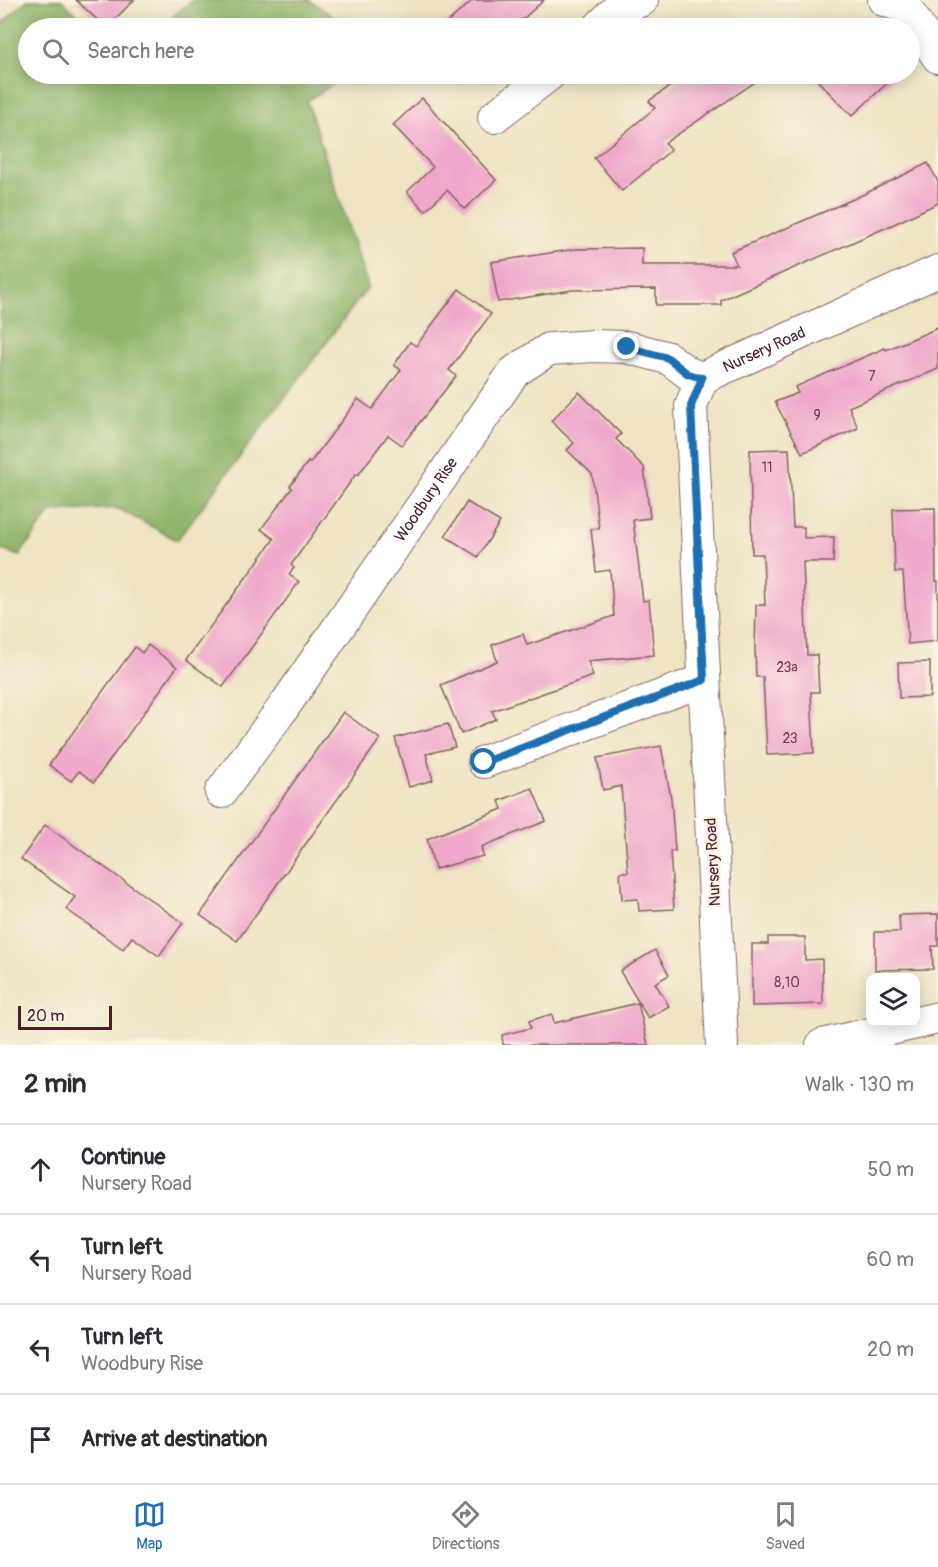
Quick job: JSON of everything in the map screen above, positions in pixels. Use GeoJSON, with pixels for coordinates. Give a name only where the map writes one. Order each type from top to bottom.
{"type":"FeatureCollection","features":[{"type":"Feature","properties":{"kind":"street"},"geometry":{"type":"LineString","coordinates":[[608,18],[614,12],[642,0]]}},
{"type":"Feature","properties":{"kind":"street"},"geometry":{"type":"LineString","coordinates":[[884,0],[906,8],[913,18]]}},
{"type":"Feature","properties":{"kind":"street"},"geometry":{"type":"LineString","coordinates":[[920,29],[938,57]]}},
{"type":"Feature","properties":{"kind":"street"},"geometry":{"type":"LineString","coordinates":[[494,117],[537,84]]}},
{"type":"Feature","properties":{"kind":"street","name":"Nursery Road"},"geometry":{"type":"LineString","coordinates":[[722,1045],[691,406],[702,378],[938,271]]}},
{"type":"Feature","properties":{"kind":"street","name":"Woodbury Rise"},"geometry":{"type":"LineString","coordinates":[[221,792],[283,708],[514,372],[549,349],[593,346],[627,347],[668,358],[688,374],[702,378]]}},
{"type":"Feature","properties":{"kind":"street"},"geometry":{"type":"LineString","coordinates":[[484,762],[704,680]]}},
{"type":"Feature","properties":{"kind":"street"},"geometry":{"type":"LineString","coordinates":[[822,1045],[938,1018]]}},
{"type":"Feature","properties":{"kind":"green space"},"geometry":{"type":"Polygon","coordinates":[[[27,0],[62,0],[80,18],[18,18],[18,84],[333,84],[307,101],[368,287],[177,540],[117,508],[51,512],[19,556],[0,549],[0,25],[27,0]]]}},
{"type":"Feature","properties":{"kind":"green space"},"geometry":{"type":"Polygon","coordinates":[[[193,0],[309,0],[336,18],[170,18],[193,0]]]}},
{"type":"Feature","properties":{"kind":"building"},"geometry":{"type":"Polygon","coordinates":[[[76,0],[134,0],[116,18],[95,18],[76,0]]]}},
{"type":"Feature","properties":{"kind":"building"},"geometry":{"type":"Polygon","coordinates":[[[473,0],[544,0],[524,18],[452,18],[473,0]]]}},
{"type":"Feature","properties":{"kind":"building"},"geometry":{"type":"Polygon","coordinates":[[[674,84],[752,84],[665,143],[671,150],[622,191],[594,158],[655,108],[649,101],[674,84]]]}},
{"type":"Feature","properties":{"kind":"building"},"geometry":{"type":"Polygon","coordinates":[[[821,84],[886,84],[852,116],[821,84]]]}},
{"type":"Feature","properties":{"kind":"building"},"geometry":{"type":"Polygon","coordinates":[[[422,98],[496,180],[465,209],[447,190],[425,211],[407,192],[433,167],[393,125],[422,98]]]}},
{"type":"Feature","properties":{"kind":"building"},"geometry":{"type":"Polygon","coordinates":[[[928,163],[938,182],[938,203],[721,300],[721,305],[656,305],[656,289],[572,290],[498,302],[491,262],[576,249],[642,248],[642,265],[737,265],[731,252],[858,197],[928,163]]]}},
{"type":"Feature","properties":{"kind":"building"},"geometry":{"type":"Polygon","coordinates":[[[459,289],[491,314],[449,370],[456,376],[402,445],[388,435],[358,475],[356,474],[291,565],[294,568],[289,574],[299,582],[223,687],[186,660],[274,539],[261,529],[292,488],[290,486],[358,399],[372,409],[401,370],[394,365],[410,342],[416,346],[459,289]]]}},
{"type":"Feature","properties":{"kind":"building"},"geometry":{"type":"Polygon","coordinates":[[[938,328],[938,369],[849,407],[858,428],[802,453],[775,402],[798,393],[795,387],[938,328]]]}},
{"type":"Feature","properties":{"kind":"building"},"geometry":{"type":"Polygon","coordinates":[[[579,392],[621,434],[616,439],[644,467],[650,518],[633,520],[643,601],[649,600],[654,655],[588,661],[593,676],[492,711],[496,719],[461,734],[441,685],[497,661],[492,645],[523,634],[527,645],[614,616],[610,570],[596,572],[591,529],[599,528],[592,474],[567,450],[574,443],[551,421],[579,392]]]}},
{"type":"Feature","properties":{"kind":"building"},"geometry":{"type":"Polygon","coordinates":[[[789,449],[793,527],[804,527],[804,538],[834,537],[833,562],[803,562],[807,655],[817,655],[819,692],[811,692],[814,753],[767,755],[763,677],[756,677],[755,649],[756,605],[765,605],[763,554],[752,554],[750,450],[789,449]]]}},
{"type":"Feature","properties":{"kind":"building"},"geometry":{"type":"Polygon","coordinates":[[[467,502],[500,522],[478,557],[445,536],[467,502]]]}},
{"type":"Feature","properties":{"kind":"building"},"geometry":{"type":"Polygon","coordinates":[[[935,508],[938,641],[908,644],[903,572],[895,572],[893,509],[935,508]]]}},
{"type":"Feature","properties":{"kind":"building"},"geometry":{"type":"Polygon","coordinates":[[[148,645],[177,667],[94,782],[79,771],[71,781],[49,765],[135,647],[142,653],[148,645]]]}},
{"type":"Feature","properties":{"kind":"building"},"geometry":{"type":"Polygon","coordinates":[[[930,662],[930,697],[899,698],[898,663],[930,662]]]}},
{"type":"Feature","properties":{"kind":"building"},"geometry":{"type":"Polygon","coordinates":[[[343,712],[380,739],[237,941],[200,915],[343,712]]]}},
{"type":"Feature","properties":{"kind":"building"},"geometry":{"type":"Polygon","coordinates":[[[448,724],[455,747],[426,754],[433,780],[409,787],[395,738],[448,724]]]}},
{"type":"Feature","properties":{"kind":"building"},"geometry":{"type":"Polygon","coordinates":[[[661,746],[671,798],[675,851],[670,851],[674,909],[639,911],[638,899],[622,900],[620,872],[628,872],[621,786],[603,790],[597,758],[661,746]]]}},
{"type":"Feature","properties":{"kind":"building"},"geometry":{"type":"Polygon","coordinates":[[[532,788],[546,821],[481,847],[483,856],[435,869],[427,839],[502,809],[499,801],[532,788]]]}},
{"type":"Feature","properties":{"kind":"building"},"geometry":{"type":"Polygon","coordinates":[[[45,825],[183,923],[159,956],[132,937],[123,949],[66,909],[75,897],[21,859],[45,825]]]}},
{"type":"Feature","properties":{"kind":"building"},"geometry":{"type":"Polygon","coordinates":[[[938,914],[938,946],[932,946],[933,969],[875,970],[875,932],[900,932],[899,915],[938,914]]]}},
{"type":"Feature","properties":{"kind":"building"},"geometry":{"type":"Polygon","coordinates":[[[768,937],[805,937],[805,960],[822,959],[823,1004],[752,1006],[752,944],[768,944],[768,937]]]}},
{"type":"Feature","properties":{"kind":"building"},"geometry":{"type":"Polygon","coordinates":[[[655,950],[669,975],[655,983],[669,1006],[648,1018],[620,971],[655,950]]]}},
{"type":"Feature","properties":{"kind":"building"},"geometry":{"type":"Polygon","coordinates":[[[638,1003],[648,1045],[503,1045],[502,1035],[531,1028],[529,1021],[552,1014],[554,1023],[638,1003]]]}},
{"type":"Feature","properties":{"kind":"route"},"geometry":{"type":"LineString","coordinates":[[484,762],[704,680],[691,406],[702,378],[688,374],[668,358],[627,347]]}}]}
